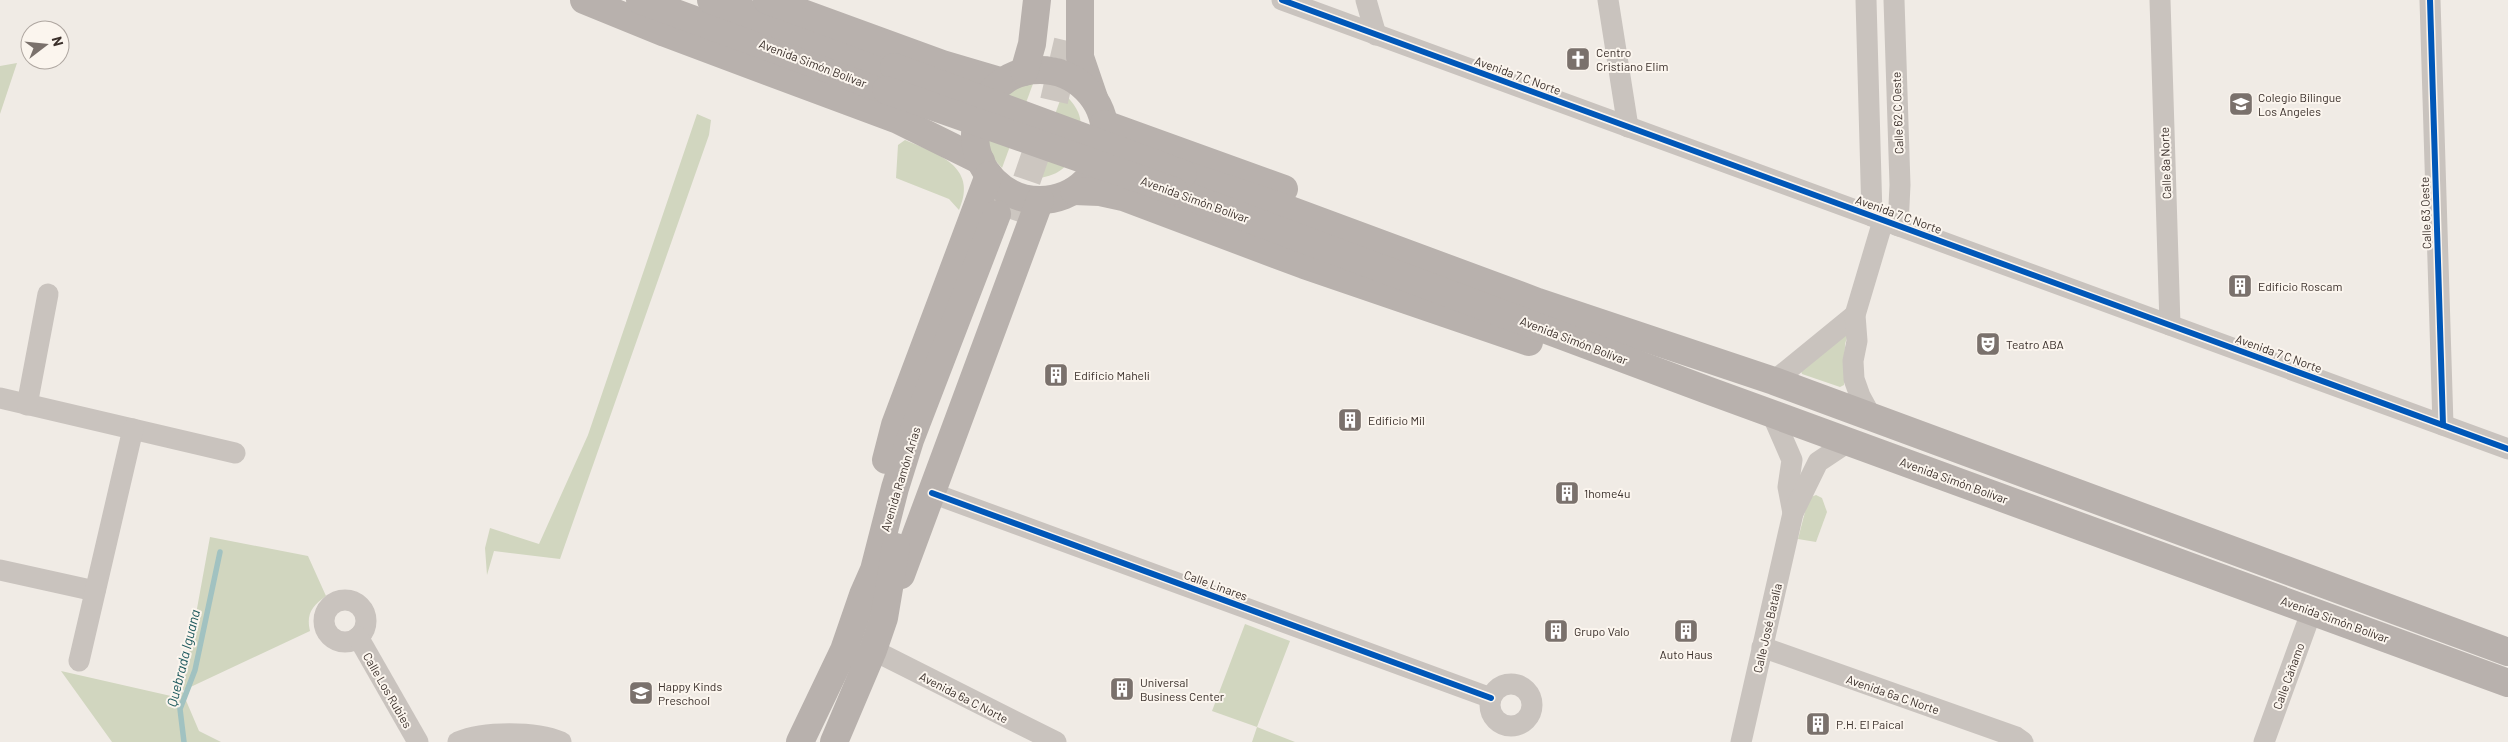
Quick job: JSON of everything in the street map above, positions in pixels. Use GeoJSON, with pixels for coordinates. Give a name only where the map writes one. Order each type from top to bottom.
{"type":"FeatureCollection","features":[{"type":"Feature","properties":{"kind":"main road"},"geometry":{"type":"LineString","coordinates":[[584,0],[665,33],[890,79],[1014,77],[1048,70],[1065,75],[1080,84],[1100,113],[1177,182]]}},
{"type":"Feature","properties":{"kind":"main road","name":"Avenida Simón Bolívar"},"geometry":{"type":"LineString","coordinates":[[640,0],[890,79],[1177,182],[1707,390],[2508,683]]}},
{"type":"Feature","properties":{"kind":"main road","name":"Avenida Simón Bolívar"},"geometry":{"type":"LineString","coordinates":[[710,0],[890,79]]}},
{"type":"Feature","properties":{"kind":"main road"},"geometry":{"type":"LineString","coordinates":[[768,0],[890,79],[923,130],[985,168],[1004,189],[1021,197],[1040,200],[1058,198],[1074,191],[1089,179],[1099,162],[1105,144],[1100,113],[1083,71],[1080,57],[1080,0]]}},
{"type":"Feature","properties":{"kind":"main road"},"geometry":{"type":"LineString","coordinates":[[863,595],[879,486],[895,425],[985,168],[977,149],[976,123],[986,100],[1014,77],[1032,44],[1037,0]]}},
{"type":"Feature","properties":{"kind":"main road"},"geometry":{"type":"LineString","coordinates":[[1053,0],[1060,40],[1065,0]]}},
{"type":"Feature","properties":{"kind":"main road"},"geometry":{"type":"LineString","coordinates":[[1074,191],[1100,192],[1123,197],[1177,182]]}},
{"type":"Feature","properties":{"kind":"main road","name":"Avenida Simón Bolívar"},"geometry":{"type":"LineString","coordinates":[[1177,182],[1285,208],[1538,302],[1774,381],[2508,652]]}},
{"type":"Feature","properties":{"kind":"main road"},"geometry":{"type":"LineString","coordinates":[[884,618],[1040,200]]}},
{"type":"Feature","properties":{"kind":"main road","name":"Avenida Ramón Arias"},"geometry":{"type":"LineString","coordinates":[[800,742],[844,650],[863,595],[874,570],[895,488],[910,440],[1005,217],[926,445],[898,538],[884,618],[873,650],[834,742]]}},
{"type":"Feature","properties":{"kind":"street","name":"Avenida 7 C Norte"},"geometry":{"type":"LineString","coordinates":[[1282,0],[2508,449]]}},
{"type":"Feature","properties":{"kind":"street"},"geometry":{"type":"LineString","coordinates":[[1366,0],[1376,35]]}},
{"type":"Feature","properties":{"kind":"street"},"geometry":{"type":"LineString","coordinates":[[1608,0],[1628,127]]}},
{"type":"Feature","properties":{"kind":"street","name":"Calle 62 C Oeste"},"geometry":{"type":"LineString","coordinates":[[1866,0],[1885,221]]}},
{"type":"Feature","properties":{"kind":"street","name":"Calle 62 C Oeste"},"geometry":{"type":"LineString","coordinates":[[1872,418],[1860,396],[1854,379],[1852,361],[1857,341],[1856,315],[1885,221],[1900,185],[1894,0]]}},
{"type":"Feature","properties":{"kind":"street","name":"Calle 8a Norte"},"geometry":{"type":"LineString","coordinates":[[2160,0],[2170,326]]}},
{"type":"Feature","properties":{"kind":"street","name":"Calle 63 Oeste"},"geometry":{"type":"LineString","coordinates":[[2430,0],[2443,425]]}},
{"type":"Feature","properties":{"kind":"street"},"geometry":{"type":"LineString","coordinates":[[27,405],[48,294]]}},
{"type":"Feature","properties":{"kind":"street"},"geometry":{"type":"LineString","coordinates":[[1774,381],[1856,315]]}},
{"type":"Feature","properties":{"kind":"street"},"geometry":{"type":"LineString","coordinates":[[0,398],[235,453]]}},
{"type":"Feature","properties":{"kind":"street","name":"Calle José Batalia"},"geometry":{"type":"LineString","coordinates":[[1772,414],[1792,460],[1788,487],[1793,513]]}},
{"type":"Feature","properties":{"kind":"street"},"geometry":{"type":"LineString","coordinates":[[79,661],[133,429]]}},
{"type":"Feature","properties":{"kind":"street","name":"Calle José Batalia"},"geometry":{"type":"LineString","coordinates":[[1741,742],[1793,513],[1818,462],[1848,442]]}},
{"type":"Feature","properties":{"kind":"street","name":"Calle Linares"},"geometry":{"type":"LineString","coordinates":[[932,493],[1491,698]]}},
{"type":"Feature","properties":{"kind":"street"},"geometry":{"type":"LineString","coordinates":[[0,570],[95,591]]}},
{"type":"Feature","properties":{"kind":"street","name":"Calle Cáñamo"},"geometry":{"type":"LineString","coordinates":[[2264,742],[2312,610]]}},
{"type":"Feature","properties":{"kind":"street","name":"Calle Los Rubies"},"geometry":{"type":"LineString","coordinates":[[358,638],[418,742]]}},
{"type":"Feature","properties":{"kind":"street","name":"Avenida 6a C Norte"},"geometry":{"type":"LineString","coordinates":[[1762,648],[2016,737],[2023,742]]}},
{"type":"Feature","properties":{"kind":"street","name":"Avenida 6a C Norte"},"geometry":{"type":"LineString","coordinates":[[873,650],[1056,742]]}},
{"type":"Feature","properties":{"kind":"street"},"geometry":{"type":"LineString","coordinates":[[458,742],[504,734],[549,737],[561,742]]}},
{"type":"Feature","properties":{"kind":"green space"},"geometry":{"type":"Polygon","coordinates":[[[17,63],[0,114],[0,66],[17,63]]]}},
{"type":"Feature","properties":{"kind":"green space"},"geometry":{"type":"Polygon","coordinates":[[[1034,81],[1002,168],[994,159],[985,138],[1009,88],[1020,83],[1034,81]]]}},
{"type":"Feature","properties":{"kind":"green space"},"geometry":{"type":"Polygon","coordinates":[[[1063,92],[1077,110],[1081,122],[1074,153],[1061,170],[1049,176],[1032,179],[1063,92]]]}},
{"type":"Feature","properties":{"kind":"green space"},"geometry":{"type":"Polygon","coordinates":[[[697,114],[711,120],[709,135],[560,559],[494,551],[487,575],[485,548],[490,528],[539,544],[588,435],[697,114]]]}},
{"type":"Feature","properties":{"kind":"green space"},"geometry":{"type":"Polygon","coordinates":[[[905,140],[941,156],[959,172],[963,182],[964,195],[959,210],[949,199],[896,178],[898,145],[905,140]]]}},
{"type":"Feature","properties":{"kind":"green space"},"geometry":{"type":"Polygon","coordinates":[[[1849,331],[1845,344],[1844,385],[1840,387],[1802,374],[1801,371],[1849,331]]]}},
{"type":"Feature","properties":{"kind":"green space"},"geometry":{"type":"Polygon","coordinates":[[[1816,495],[1822,498],[1827,512],[1816,542],[1798,539],[1807,504],[1811,497],[1816,495]]]}},
{"type":"Feature","properties":{"kind":"green space"},"geometry":{"type":"Polygon","coordinates":[[[210,537],[308,556],[326,596],[311,611],[309,620],[310,631],[182,691],[210,537]]]}},
{"type":"Feature","properties":{"kind":"green space"},"geometry":{"type":"Polygon","coordinates":[[[1245,624],[1290,641],[1257,727],[1212,711],[1245,624]]]}},
{"type":"Feature","properties":{"kind":"green space"},"geometry":{"type":"Polygon","coordinates":[[[61,671],[171,696],[182,691],[199,731],[221,742],[112,742],[61,671]]]}},
{"type":"Feature","properties":{"kind":"green space"},"geometry":{"type":"Polygon","coordinates":[[[1257,727],[1295,742],[1252,742],[1257,727]]]}},
{"type":"Feature","properties":{"kind":"waterway","name":"Quebrada Iguana"},"geometry":{"type":"LineString","coordinates":[[184,742],[180,709],[195,670],[220,552]]}},
{"type":"Feature","properties":{"kind":"tunnel"},"geometry":{"type":"LineString","coordinates":[[1013,220],[1054,101],[1068,41]]}},
{"type":"Feature","properties":{"kind":"cycle path"},"geometry":{"type":"LineString","coordinates":[[1282,0],[2508,449]]}},
{"type":"Feature","properties":{"kind":"cycle path"},"geometry":{"type":"LineString","coordinates":[[2430,0],[2443,425]]}},
{"type":"Feature","properties":{"kind":"cycle path"},"geometry":{"type":"LineString","coordinates":[[932,493],[1491,698]]}},
{"type":"Feature","properties":{"kind":"place","name":"Centro Cristiano Elim"},"geometry":{"type":"Point","coordinates":[1578,59]}},
{"type":"Feature","properties":{"kind":"place","name":"Colegio Bilingue Los Angeles"},"geometry":{"type":"Point","coordinates":[2241,104]}},
{"type":"Feature","properties":{"kind":"place","name":"Edificio Roscam"},"geometry":{"type":"Point","coordinates":[2240,286]}},
{"type":"Feature","properties":{"kind":"place","name":"Teatro ABA"},"geometry":{"type":"Point","coordinates":[1988,344]}},
{"type":"Feature","properties":{"kind":"place","name":"Edificio Maheli"},"geometry":{"type":"Point","coordinates":[1056,375]}},
{"type":"Feature","properties":{"kind":"place","name":"Edificio Mil"},"geometry":{"type":"Point","coordinates":[1350,420]}},
{"type":"Feature","properties":{"kind":"place","name":"1home4u"},"geometry":{"type":"Point","coordinates":[1567,493]}},
{"type":"Feature","properties":{"kind":"place","name":"Grupo Valo"},"geometry":{"type":"Point","coordinates":[1556,631]}},
{"type":"Feature","properties":{"kind":"place","name":"Auto Haus"},"geometry":{"type":"Point","coordinates":[1686,631]}},
{"type":"Feature","properties":{"kind":"place","name":"Universal Business Center"},"geometry":{"type":"Point","coordinates":[1122,689]}},
{"type":"Feature","properties":{"kind":"place","name":"Happy Kinds Preschool"},"geometry":{"type":"Point","coordinates":[641,693]}},
{"type":"Feature","properties":{"kind":"place","name":"P.H. El Paical"},"geometry":{"type":"Point","coordinates":[1818,724]}}]}
